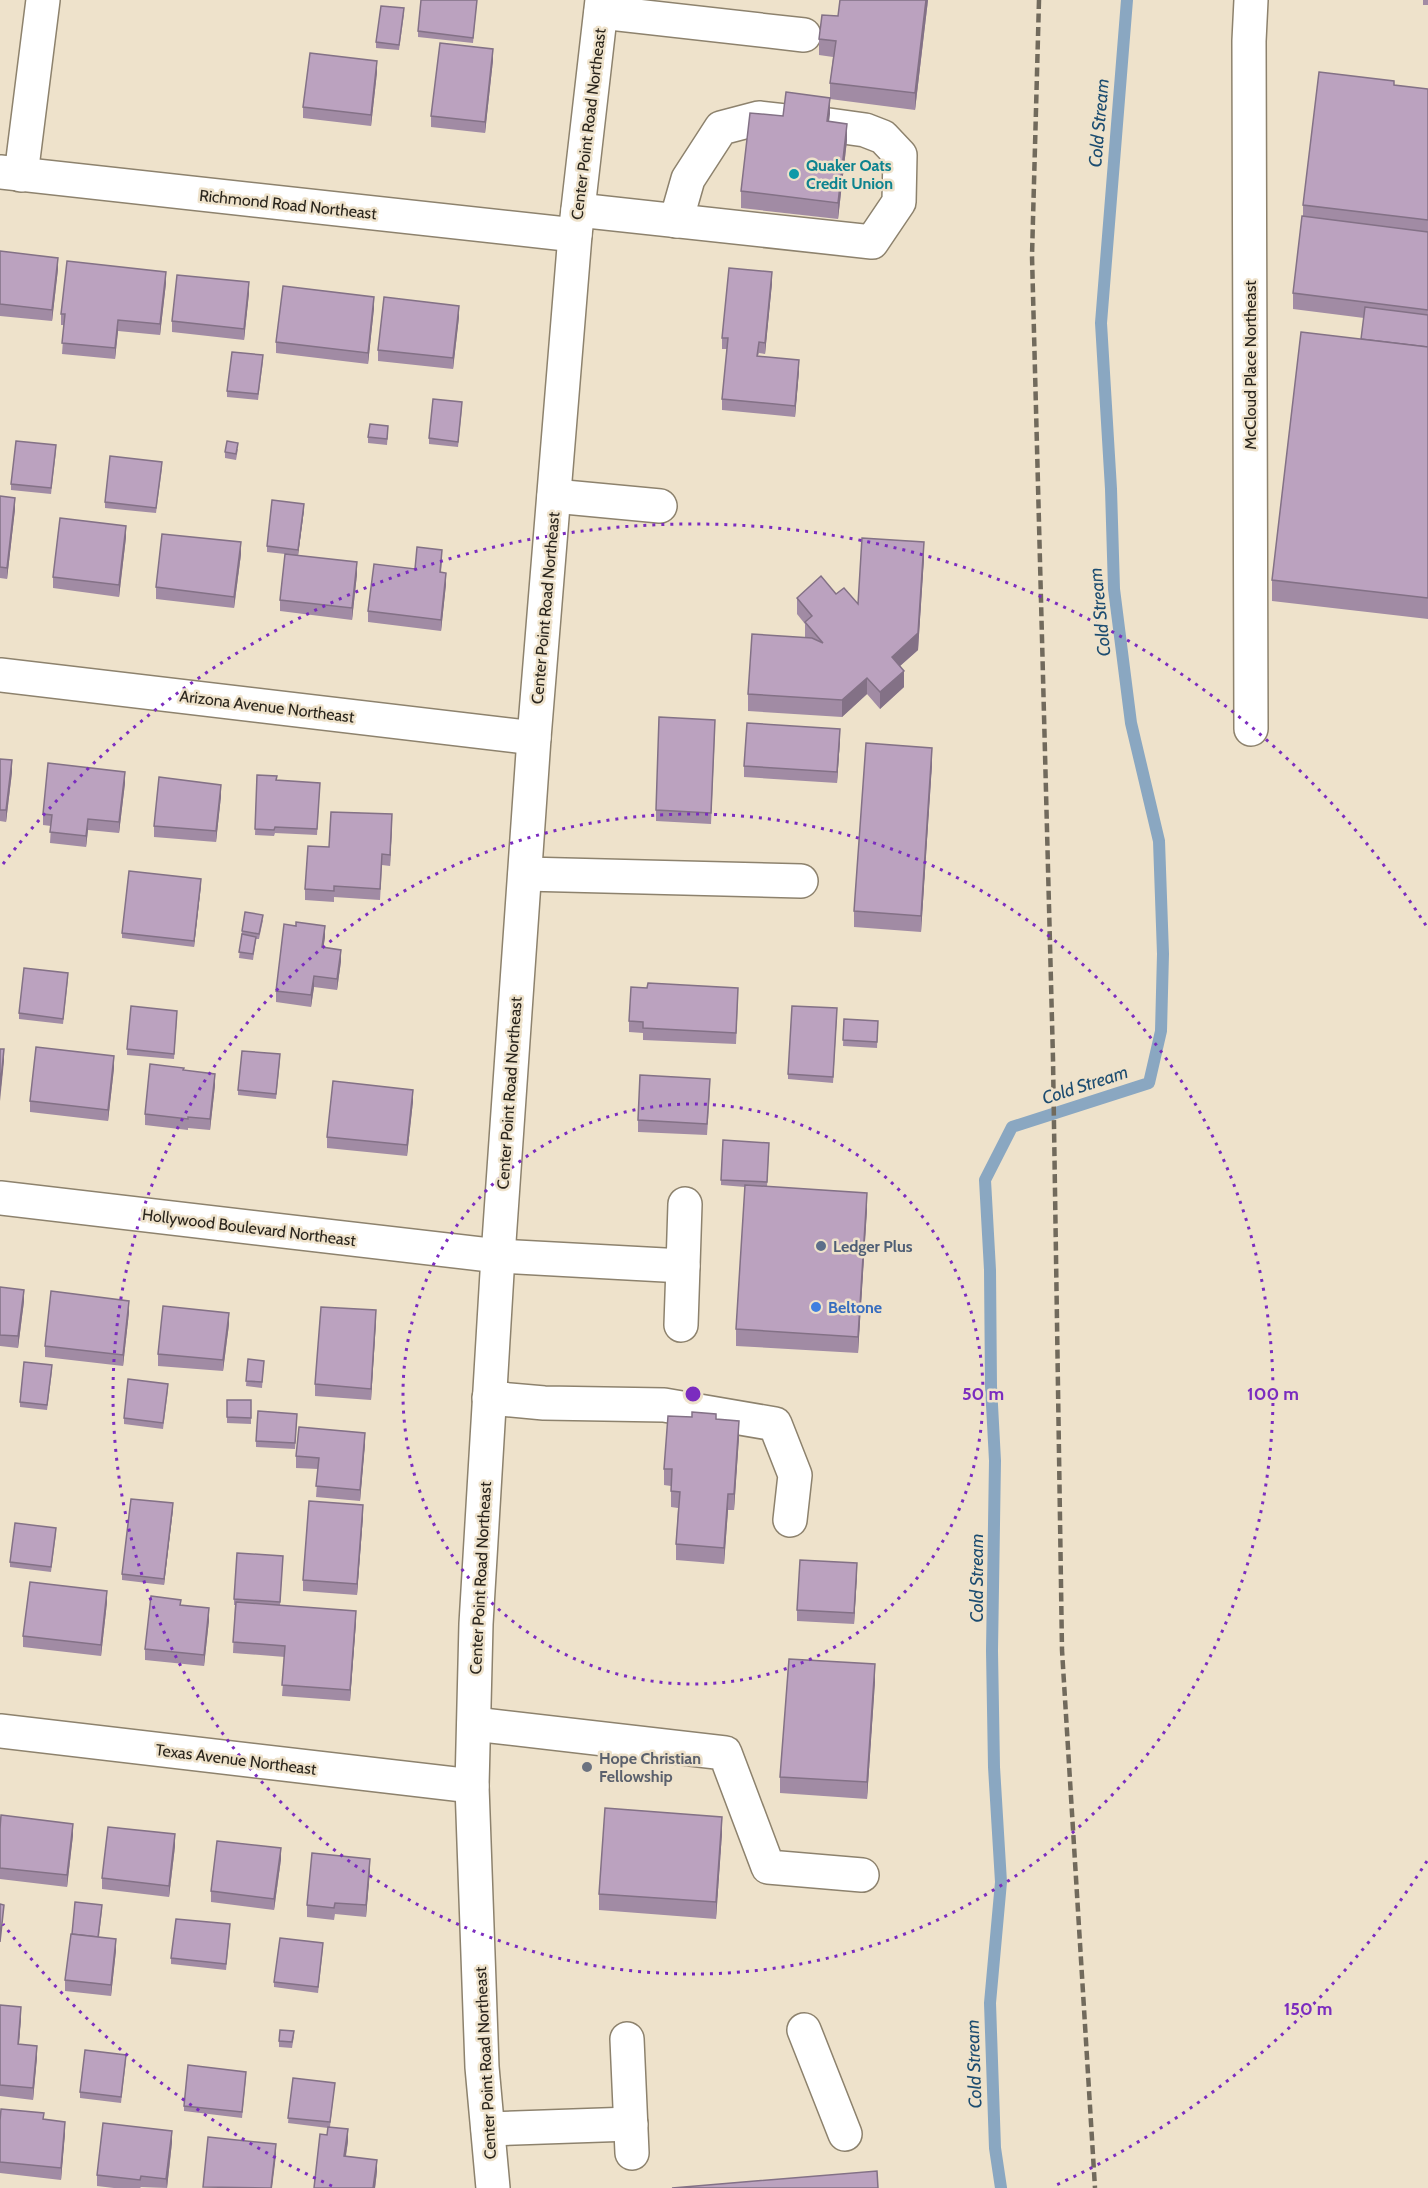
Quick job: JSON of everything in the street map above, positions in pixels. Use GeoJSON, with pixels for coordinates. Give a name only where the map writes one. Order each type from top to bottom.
{"type":"FeatureCollection","features":[{"type":"Feature","properties":{"kind":"street"},"geometry":{"type":"LineString","coordinates":[[10,174],[43,0]]}},
{"type":"Feature","properties":{"kind":"street","name":"McCloud Place Northeast"},"geometry":{"type":"LineString","coordinates":[[1251,0],[1249,41],[1251,729]]}},
{"type":"Feature","properties":{"kind":"street"},"geometry":{"type":"LineString","coordinates":[[602,6],[804,35]]}},
{"type":"Feature","properties":{"kind":"street","name":"Center Point Road Northeast"},"geometry":{"type":"LineString","coordinates":[[493,2188],[482,2067],[472,1786],[476,1624],[498,1256],[534,738],[577,223],[602,6]]}},
{"type":"Feature","properties":{"kind":"street"},"geometry":{"type":"LineString","coordinates":[[676,221],[688,179],[721,128],[759,118],[785,121]]}},
{"type":"Feature","properties":{"kind":"street","name":"Richmond Road Northeast"},"geometry":{"type":"LineString","coordinates":[[10,174],[577,223],[676,221],[872,242],[899,202],[900,155],[883,136],[865,130],[829,125]]}},
{"type":"Feature","properties":{"kind":"street"},"geometry":{"type":"LineString","coordinates":[[554,496],[660,506]]}},
{"type":"Feature","properties":{"kind":"street","name":"Arizona Avenue Northeast"},"geometry":{"type":"LineString","coordinates":[[0,675],[534,738]]}},
{"type":"Feature","properties":{"kind":"street"},"geometry":{"type":"LineString","coordinates":[[525,874],[801,881]]}},
{"type":"Feature","properties":{"kind":"street","name":"Hollywood Boulevard Northeast"},"geometry":{"type":"LineString","coordinates":[[0,1198],[498,1256],[683,1266]]}},
{"type":"Feature","properties":{"kind":"street"},"geometry":{"type":"LineString","coordinates":[[681,1325],[685,1203]]}},
{"type":"Feature","properties":{"kind":"street"},"geometry":{"type":"LineString","coordinates":[[489,1398],[544,1403],[664,1405],[775,1424],[795,1475],[790,1520]]}},
{"type":"Feature","properties":{"kind":"street"},"geometry":{"type":"LineString","coordinates":[[474,1724],[725,1753],[768,1867],[862,1875]]}},
{"type":"Feature","properties":{"kind":"street","name":"Texas Avenue Northeast"},"geometry":{"type":"LineString","coordinates":[[0,1731],[472,1786]]}},
{"type":"Feature","properties":{"kind":"street"},"geometry":{"type":"LineString","coordinates":[[804,2030],[845,2134]]}},
{"type":"Feature","properties":{"kind":"street"},"geometry":{"type":"LineString","coordinates":[[488,2129],[632,2139],[627,2039]]}},
{"type":"Feature","properties":{"kind":"building"},"geometry":{"type":"Polygon","coordinates":[[[421,0],[477,0],[473,38],[418,31],[421,0]]]}},
{"type":"Feature","properties":{"kind":"building"},"geometry":{"type":"Polygon","coordinates":[[[840,0],[926,0],[915,93],[830,83],[836,41],[819,39],[822,15],[838,16],[840,0]]]}},
{"type":"Feature","properties":{"kind":"building"},"geometry":{"type":"Polygon","coordinates":[[[381,6],[404,8],[399,45],[376,42],[381,6]]]}},
{"type":"Feature","properties":{"kind":"building"},"geometry":{"type":"Polygon","coordinates":[[[440,43],[493,49],[485,122],[431,116],[440,43]]]}},
{"type":"Feature","properties":{"kind":"building"},"geometry":{"type":"Polygon","coordinates":[[[310,53],[377,61],[371,115],[303,107],[310,53]]]}},
{"type":"Feature","properties":{"kind":"building"},"geometry":{"type":"Polygon","coordinates":[[[1319,72],[1394,81],[1394,85],[1428,89],[1428,220],[1303,205],[1319,72]]]}},
{"type":"Feature","properties":{"kind":"building","name":"Quaker Oats Credit Union"},"geometry":{"type":"Polygon","coordinates":[[[786,92],[830,98],[827,121],[847,124],[838,203],[741,191],[750,113],[783,116],[786,92]]]}},
{"type":"Feature","properties":{"kind":"building"},"geometry":{"type":"Polygon","coordinates":[[[1302,216],[1428,232],[1428,310],[1293,293],[1302,216]]]}},
{"type":"Feature","properties":{"kind":"building"},"geometry":{"type":"Polygon","coordinates":[[[0,251],[58,258],[52,310],[0,304],[0,251]]]}},
{"type":"Feature","properties":{"kind":"building"},"geometry":{"type":"Polygon","coordinates":[[[67,261],[166,272],[160,324],[118,320],[115,348],[62,343],[65,314],[61,314],[67,261]]]}},
{"type":"Feature","properties":{"kind":"building"},"geometry":{"type":"Polygon","coordinates":[[[729,268],[772,272],[765,343],[759,342],[757,356],[799,360],[795,406],[722,399],[728,338],[722,338],[729,268]]]}},
{"type":"Feature","properties":{"kind":"building"},"geometry":{"type":"Polygon","coordinates":[[[177,275],[249,282],[244,329],[172,321],[177,275]]]}},
{"type":"Feature","properties":{"kind":"building"},"geometry":{"type":"Polygon","coordinates":[[[283,286],[374,297],[368,353],[276,342],[283,286]]]}},
{"type":"Feature","properties":{"kind":"building"},"geometry":{"type":"Polygon","coordinates":[[[384,297],[459,306],[453,358],[378,350],[384,297]]]}},
{"type":"Feature","properties":{"kind":"building"},"geometry":{"type":"Polygon","coordinates":[[[1365,307],[1428,315],[1428,347],[1361,339],[1365,307]]]}},
{"type":"Feature","properties":{"kind":"building"},"geometry":{"type":"Polygon","coordinates":[[[1301,332],[1428,347],[1428,598],[1272,580],[1301,332]]]}},
{"type":"Feature","properties":{"kind":"building"},"geometry":{"type":"Polygon","coordinates":[[[232,352],[263,355],[258,394],[227,391],[232,352]]]}},
{"type":"Feature","properties":{"kind":"building"},"geometry":{"type":"Polygon","coordinates":[[[433,399],[462,402],[458,442],[429,438],[433,399]]]}},
{"type":"Feature","properties":{"kind":"building"},"geometry":{"type":"Polygon","coordinates":[[[370,424],[388,426],[387,439],[368,437],[370,424]]]}},
{"type":"Feature","properties":{"kind":"building"},"geometry":{"type":"Polygon","coordinates":[[[16,441],[56,445],[51,488],[11,484],[16,441]]]}},
{"type":"Feature","properties":{"kind":"building"},"geometry":{"type":"Polygon","coordinates":[[[227,441],[238,443],[236,454],[225,452],[227,441]]]}},
{"type":"Feature","properties":{"kind":"building"},"geometry":{"type":"Polygon","coordinates":[[[110,456],[162,462],[156,508],[105,502],[110,456]]]}},
{"type":"Feature","properties":{"kind":"building"},"geometry":{"type":"Polygon","coordinates":[[[0,496],[15,498],[7,568],[0,567],[0,496]]]}},
{"type":"Feature","properties":{"kind":"building"},"geometry":{"type":"Polygon","coordinates":[[[272,500],[304,504],[298,550],[267,546],[272,500]]]}},
{"type":"Feature","properties":{"kind":"building"},"geometry":{"type":"Polygon","coordinates":[[[60,518],[126,526],[119,585],[53,577],[60,518]]]}},
{"type":"Feature","properties":{"kind":"building"},"geometry":{"type":"Polygon","coordinates":[[[162,534],[241,542],[234,597],[156,587],[162,534]]]}},
{"type":"Feature","properties":{"kind":"building"},"geometry":{"type":"Polygon","coordinates":[[[862,538],[924,542],[918,633],[892,657],[904,671],[880,692],[867,678],[842,700],[748,694],[752,634],[812,638],[823,643],[805,622],[812,616],[797,598],[821,576],[836,594],[844,588],[858,604],[862,538]]]}},
{"type":"Feature","properties":{"kind":"building"},"geometry":{"type":"Polygon","coordinates":[[[417,547],[442,550],[440,572],[446,573],[441,620],[368,611],[374,564],[415,569],[417,547]]]}},
{"type":"Feature","properties":{"kind":"building"},"geometry":{"type":"Polygon","coordinates":[[[285,554],[357,562],[352,608],[280,600],[285,554]]]}},
{"type":"Feature","properties":{"kind":"building"},"geometry":{"type":"Polygon","coordinates":[[[659,717],[715,720],[711,813],[656,810],[659,717]]]}},
{"type":"Feature","properties":{"kind":"building"},"geometry":{"type":"Polygon","coordinates":[[[747,723],[840,729],[837,772],[744,766],[747,723]]]}},
{"type":"Feature","properties":{"kind":"building"},"geometry":{"type":"Polygon","coordinates":[[[866,743],[932,748],[921,916],[854,911],[866,743]]]}},
{"type":"Feature","properties":{"kind":"building"},"geometry":{"type":"Polygon","coordinates":[[[0,759],[12,760],[6,810],[0,810],[0,759]]]}},
{"type":"Feature","properties":{"kind":"building"},"geometry":{"type":"Polygon","coordinates":[[[48,763],[125,772],[119,822],[88,819],[86,836],[50,832],[52,815],[43,814],[48,763]]]}},
{"type":"Feature","properties":{"kind":"building"},"geometry":{"type":"Polygon","coordinates":[[[257,775],[277,776],[276,780],[320,783],[317,829],[275,827],[274,830],[255,829],[257,775]]]}},
{"type":"Feature","properties":{"kind":"building"},"geometry":{"type":"Polygon","coordinates":[[[159,777],[221,785],[216,831],[154,826],[159,777]]]}},
{"type":"Feature","properties":{"kind":"building"},"geometry":{"type":"Polygon","coordinates":[[[331,812],[392,814],[390,855],[382,854],[380,889],[334,886],[334,891],[305,889],[308,846],[329,847],[331,812]]]}},
{"type":"Feature","properties":{"kind":"building"},"geometry":{"type":"Polygon","coordinates":[[[129,871],[201,879],[194,941],[122,933],[129,871]]]}},
{"type":"Feature","properties":{"kind":"building"},"geometry":{"type":"Polygon","coordinates":[[[245,912],[263,915],[259,934],[242,931],[245,912]]]}},
{"type":"Feature","properties":{"kind":"building"},"geometry":{"type":"Polygon","coordinates":[[[296,922],[325,926],[322,947],[341,950],[337,979],[314,976],[311,995],[276,991],[284,924],[296,926],[296,922]]]}},
{"type":"Feature","properties":{"kind":"building"},"geometry":{"type":"Polygon","coordinates":[[[242,934],[256,937],[253,954],[239,952],[242,934]]]}},
{"type":"Feature","properties":{"kind":"building"},"geometry":{"type":"Polygon","coordinates":[[[24,968],[68,973],[63,1019],[19,1013],[24,968]]]}},
{"type":"Feature","properties":{"kind":"building"},"geometry":{"type":"Polygon","coordinates":[[[648,983],[738,988],[736,1033],[643,1028],[643,1022],[629,1021],[631,987],[647,988],[648,983]]]}},
{"type":"Feature","properties":{"kind":"building"},"geometry":{"type":"Polygon","coordinates":[[[131,1006],[177,1011],[174,1054],[127,1049],[131,1006]]]}},
{"type":"Feature","properties":{"kind":"building"},"geometry":{"type":"Polygon","coordinates":[[[792,1006],[837,1008],[833,1077],[788,1074],[792,1006]]]}},
{"type":"Feature","properties":{"kind":"building"},"geometry":{"type":"Polygon","coordinates":[[[844,1019],[878,1021],[877,1042],[843,1040],[844,1019]]]}},
{"type":"Feature","properties":{"kind":"building"},"geometry":{"type":"Polygon","coordinates":[[[36,1047],[114,1056],[108,1110],[30,1101],[36,1047]]]}},
{"type":"Feature","properties":{"kind":"building"},"geometry":{"type":"Polygon","coordinates":[[[0,1049],[4,1049],[0,1089],[0,1049]]]}},
{"type":"Feature","properties":{"kind":"building"},"geometry":{"type":"Polygon","coordinates":[[[242,1051],[280,1054],[276,1094],[238,1090],[242,1051]]]}},
{"type":"Feature","properties":{"kind":"building"},"geometry":{"type":"Polygon","coordinates":[[[150,1064],[215,1074],[210,1119],[145,1114],[150,1064]]]}},
{"type":"Feature","properties":{"kind":"building"},"geometry":{"type":"Polygon","coordinates":[[[640,1075],[710,1079],[707,1124],[638,1120],[640,1075]]]}},
{"type":"Feature","properties":{"kind":"building"},"geometry":{"type":"Polygon","coordinates":[[[333,1081],[413,1090],[407,1145],[327,1137],[333,1081]]]}},
{"type":"Feature","properties":{"kind":"building"},"geometry":{"type":"Polygon","coordinates":[[[723,1140],[769,1143],[767,1182],[721,1180],[723,1140]]]}},
{"type":"Feature","properties":{"kind":"building"},"geometry":{"type":"Polygon","coordinates":[[[745,1185],[867,1193],[858,1337],[736,1329],[745,1185]]]}},
{"type":"Feature","properties":{"kind":"building"},"geometry":{"type":"Polygon","coordinates":[[[0,1287],[24,1290],[18,1336],[0,1335],[0,1287]]]}},
{"type":"Feature","properties":{"kind":"building"},"geometry":{"type":"Polygon","coordinates":[[[51,1291],[129,1301],[123,1355],[45,1346],[51,1291]]]}},
{"type":"Feature","properties":{"kind":"building"},"geometry":{"type":"Polygon","coordinates":[[[163,1306],[229,1313],[223,1360],[158,1354],[163,1306]]]}},
{"type":"Feature","properties":{"kind":"building"},"geometry":{"type":"Polygon","coordinates":[[[321,1307],[376,1310],[371,1389],[315,1384],[321,1307]]]}},
{"type":"Feature","properties":{"kind":"building"},"geometry":{"type":"Polygon","coordinates":[[[248,1359],[264,1361],[262,1382],[246,1381],[248,1359]]]}},
{"type":"Feature","properties":{"kind":"building"},"geometry":{"type":"Polygon","coordinates":[[[24,1362],[52,1365],[47,1405],[20,1402],[24,1362]]]}},
{"type":"Feature","properties":{"kind":"building"},"geometry":{"type":"Polygon","coordinates":[[[128,1379],[168,1384],[163,1423],[124,1418],[128,1379]]]}},
{"type":"Feature","properties":{"kind":"building"},"geometry":{"type":"Polygon","coordinates":[[[227,1400],[251,1400],[251,1418],[227,1417],[227,1400]]]}},
{"type":"Feature","properties":{"kind":"building"},"geometry":{"type":"Polygon","coordinates":[[[258,1411],[297,1414],[295,1443],[256,1441],[258,1411]]]}},
{"type":"Feature","properties":{"kind":"building"},"geometry":{"type":"Polygon","coordinates":[[[692,1412],[716,1414],[716,1419],[739,1421],[734,1494],[728,1494],[724,1548],[676,1544],[680,1492],[671,1491],[672,1469],[664,1469],[668,1416],[692,1417],[692,1412]]]}},
{"type":"Feature","properties":{"kind":"building"},"geometry":{"type":"Polygon","coordinates":[[[299,1427],[365,1433],[360,1490],[316,1486],[319,1458],[296,1456],[299,1427]]]}},
{"type":"Feature","properties":{"kind":"building"},"geometry":{"type":"Polygon","coordinates":[[[131,1499],[173,1503],[164,1579],[122,1574],[131,1499]]]}},
{"type":"Feature","properties":{"kind":"building"},"geometry":{"type":"Polygon","coordinates":[[[309,1501],[363,1505],[357,1584],[303,1580],[309,1501]]]}},
{"type":"Feature","properties":{"kind":"building"},"geometry":{"type":"Polygon","coordinates":[[[15,1523],[56,1528],[51,1567],[10,1562],[15,1523]]]}},
{"type":"Feature","properties":{"kind":"building"},"geometry":{"type":"Polygon","coordinates":[[[237,1553],[283,1556],[280,1602],[234,1599],[237,1553]]]}},
{"type":"Feature","properties":{"kind":"building"},"geometry":{"type":"Polygon","coordinates":[[[800,1560],[857,1563],[854,1613],[797,1610],[800,1560]]]}},
{"type":"Feature","properties":{"kind":"building"},"geometry":{"type":"Polygon","coordinates":[[[30,1582],[107,1591],[101,1645],[23,1636],[30,1582]]]}},
{"type":"Feature","properties":{"kind":"building"},"geometry":{"type":"Polygon","coordinates":[[[151,1596],[181,1600],[180,1605],[209,1608],[204,1655],[145,1649],[151,1596]]]}},
{"type":"Feature","properties":{"kind":"building"},"geometry":{"type":"Polygon","coordinates":[[[236,1602],[356,1611],[350,1690],[282,1685],[285,1646],[233,1642],[236,1602]]]}},
{"type":"Feature","properties":{"kind":"building"},"geometry":{"type":"Polygon","coordinates":[[[789,1659],[875,1664],[867,1782],[780,1777],[789,1659]]]}},
{"type":"Feature","properties":{"kind":"building"},"geometry":{"type":"Polygon","coordinates":[[[605,1808],[722,1817],[716,1902],[599,1894],[605,1808]]]}},
{"type":"Feature","properties":{"kind":"building"},"geometry":{"type":"Polygon","coordinates":[[[1,1815],[73,1824],[67,1875],[0,1868],[1,1815]]]}},
{"type":"Feature","properties":{"kind":"building"},"geometry":{"type":"Polygon","coordinates":[[[108,1827],[175,1834],[169,1886],[102,1878],[108,1827]]]}},
{"type":"Feature","properties":{"kind":"building"},"geometry":{"type":"Polygon","coordinates":[[[217,1841],[281,1848],[274,1899],[211,1891],[217,1841]]]}},
{"type":"Feature","properties":{"kind":"building"},"geometry":{"type":"Polygon","coordinates":[[[312,1853],[370,1859],[366,1905],[335,1903],[334,1908],[307,1905],[312,1853]]]}},
{"type":"Feature","properties":{"kind":"building"},"geometry":{"type":"Polygon","coordinates":[[[75,1902],[102,1905],[98,1937],[72,1934],[75,1902]]]}},
{"type":"Feature","properties":{"kind":"building"},"geometry":{"type":"Polygon","coordinates":[[[0,1904],[4,1905],[0,1942],[0,1904]]]}},
{"type":"Feature","properties":{"kind":"building"},"geometry":{"type":"Polygon","coordinates":[[[176,1919],[230,1924],[226,1964],[171,1958],[176,1919]]]}},
{"type":"Feature","properties":{"kind":"building"},"geometry":{"type":"Polygon","coordinates":[[[71,1934],[116,1939],[111,1985],[65,1980],[71,1934]]]}},
{"type":"Feature","properties":{"kind":"building"},"geometry":{"type":"Polygon","coordinates":[[[280,1938],[323,1943],[318,1987],[274,1982],[280,1938]]]}},
{"type":"Feature","properties":{"kind":"building"},"geometry":{"type":"Polygon","coordinates":[[[0,2005],[21,2007],[18,2044],[37,2046],[33,2088],[0,2085],[0,2005]]]}},
{"type":"Feature","properties":{"kind":"building"},"geometry":{"type":"Polygon","coordinates":[[[280,2030],[294,2031],[292,2042],[279,2041],[280,2030]]]}},
{"type":"Feature","properties":{"kind":"building"},"geometry":{"type":"Polygon","coordinates":[[[85,2050],[126,2055],[121,2097],[80,2092],[85,2050]]]}},
{"type":"Feature","properties":{"kind":"building"},"geometry":{"type":"Polygon","coordinates":[[[188,2065],[246,2072],[242,2112],[184,2106],[188,2065]]]}},
{"type":"Feature","properties":{"kind":"building"},"geometry":{"type":"Polygon","coordinates":[[[293,2078],[335,2083],[330,2122],[288,2118],[293,2078]]]}},
{"type":"Feature","properties":{"kind":"building"},"geometry":{"type":"Polygon","coordinates":[[[1,2109],[44,2113],[43,2119],[65,2122],[61,2168],[0,2162],[1,2109]]]}},
{"type":"Feature","properties":{"kind":"building"},"geometry":{"type":"Polygon","coordinates":[[[103,2123],[172,2131],[166,2179],[141,2176],[140,2180],[97,2175],[103,2123]]]}},
{"type":"Feature","properties":{"kind":"building"},"geometry":{"type":"Polygon","coordinates":[[[328,2127],[348,2129],[344,2156],[377,2160],[373,2188],[314,2188],[320,2134],[327,2135],[328,2127]]]}},
{"type":"Feature","properties":{"kind":"building"},"geometry":{"type":"Polygon","coordinates":[[[208,2137],[276,2144],[271,2188],[203,2187],[208,2137]]]}},
{"type":"Feature","properties":{"kind":"building"},"geometry":{"type":"Polygon","coordinates":[[[877,2171],[878,2188],[672,2188],[877,2171]]]}},
{"type":"Feature","properties":{"kind":"waterway","name":"Cold Stream"},"geometry":{"type":"LineString","coordinates":[[1001,2188],[995,2148],[990,2003],[1001,1882],[994,1767],[992,1651],[995,1461],[985,1180],[1012,1127],[1149,1083],[1161,1031],[1163,954],[1159,841],[1131,723],[1114,589],[1111,489],[1101,323],[1127,0]]}},
{"type":"Feature","properties":{"kind":"railway"},"geometry":{"type":"LineString","coordinates":[[1039,0],[1032,256],[1053,1059],[1062,1650],[1095,2188]]}},
{"type":"Feature","properties":{"kind":"place","name":"Quaker Oats Credit Union"},"geometry":{"type":"Point","coordinates":[794,174]}},
{"type":"Feature","properties":{"kind":"place","name":"Ledger Plus"},"geometry":{"type":"Point","coordinates":[821,1246]}},
{"type":"Feature","properties":{"kind":"place","name":"Beltone"},"geometry":{"type":"Point","coordinates":[816,1307]}},
{"type":"Feature","properties":{"kind":"place","name":"Hope Christian Fellowship"},"geometry":{"type":"Point","coordinates":[587,1767]}}]}
